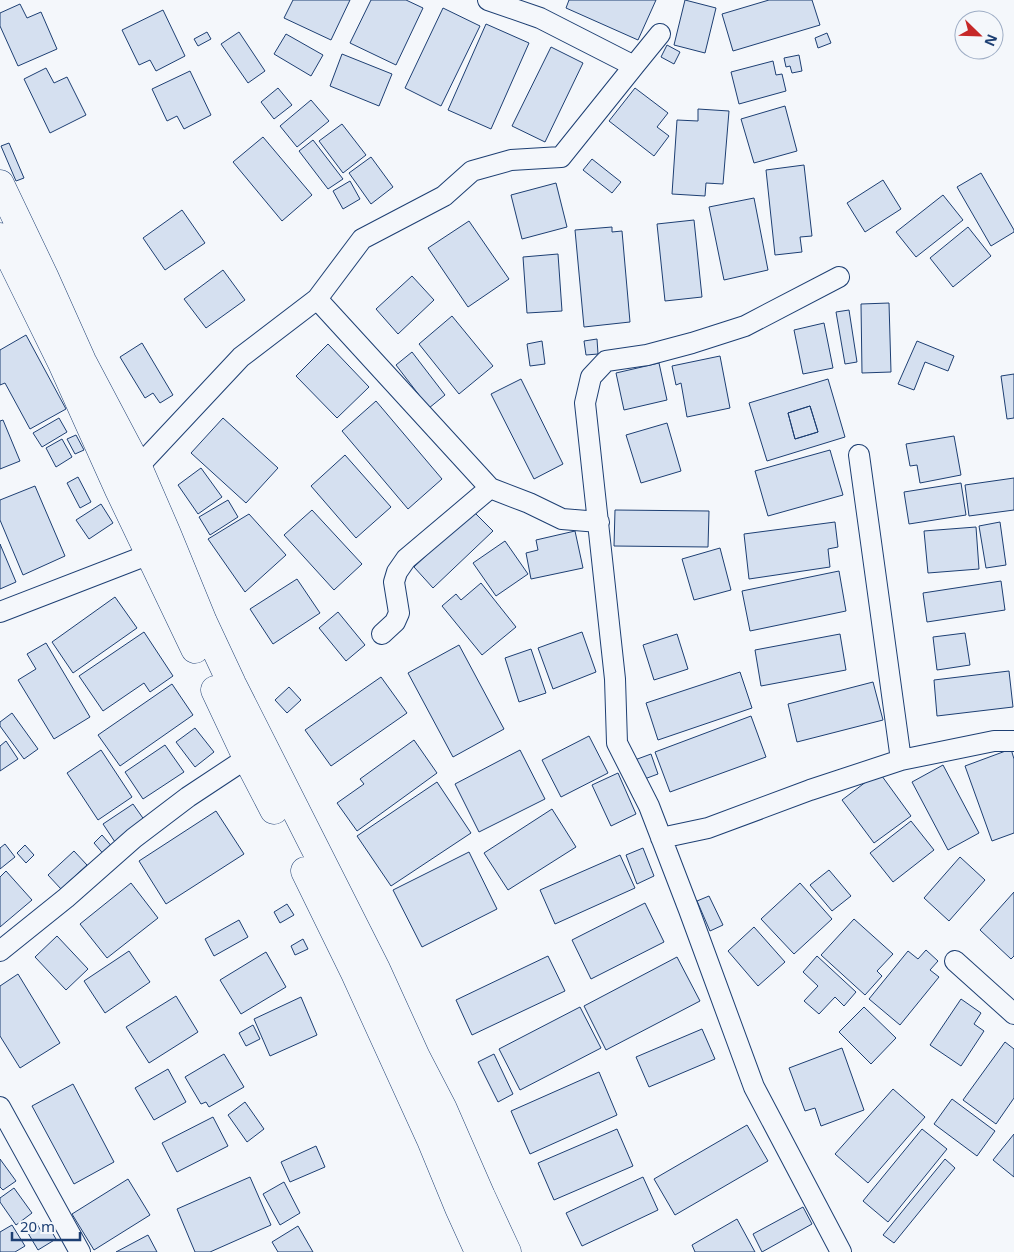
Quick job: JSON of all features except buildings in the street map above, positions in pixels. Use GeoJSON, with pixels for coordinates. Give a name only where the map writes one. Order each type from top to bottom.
{"type":"FeatureCollection","features":[{"type":"Feature","properties":{"kind":"main road"},"geometry":{"type":"LineString","coordinates":[[0,184],[82,362],[138,468],[207,631],[376,969],[416,1057],[443,1110],[507,1252]]}},
{"type":"Feature","properties":{"kind":"main road"},"geometry":{"type":"LineString","coordinates":[[0,236],[62,363],[119,490],[247,758],[308,876],[354,971],[431,1140],[479,1252]]}},
{"type":"Feature","properties":{"kind":"street"},"geometry":{"type":"LineString","coordinates":[[488,0],[540,9],[634,66]]}},
{"type":"Feature","properties":{"kind":"street"},"geometry":{"type":"LineString","coordinates":[[138,468],[241,357],[317,299],[362,239],[444,196],[472,171],[511,160],[561,157],[660,34]]}},
{"type":"Feature","properties":{"kind":"street"},"geometry":{"type":"LineString","coordinates":[[839,277],[744,326],[647,355],[606,361],[591,377],[585,402],[615,680],[618,743],[649,806],[754,1087],[841,1252]]}},
{"type":"Feature","properties":{"kind":"street"},"geometry":{"type":"LineString","coordinates":[[317,299],[490,488],[529,503],[562,519],[599,522]]}},
{"type":"Feature","properties":{"kind":"street"},"geometry":{"type":"LineString","coordinates":[[859,455],[901,760]]}},
{"type":"Feature","properties":{"kind":"street"},"geometry":{"type":"LineString","coordinates":[[382,634],[395,622],[399,613],[394,582],[397,572],[406,559],[490,488]]}},
{"type":"Feature","properties":{"kind":"street"},"geometry":{"type":"LineString","coordinates":[[0,612],[150,554]]}},
{"type":"Feature","properties":{"kind":"street"},"geometry":{"type":"LineString","coordinates":[[660,838],[708,828],[810,790],[901,760],[994,742],[1014,741]]}},
{"type":"Feature","properties":{"kind":"street"},"geometry":{"type":"LineString","coordinates":[[0,951],[66,898],[134,838],[188,797],[247,758]]}},
{"type":"Feature","properties":{"kind":"street"},"geometry":{"type":"LineString","coordinates":[[955,961],[1014,1014]]}},
{"type":"Feature","properties":{"kind":"street"},"geometry":{"type":"LineString","coordinates":[[0,1107],[80,1252]]}}]}
